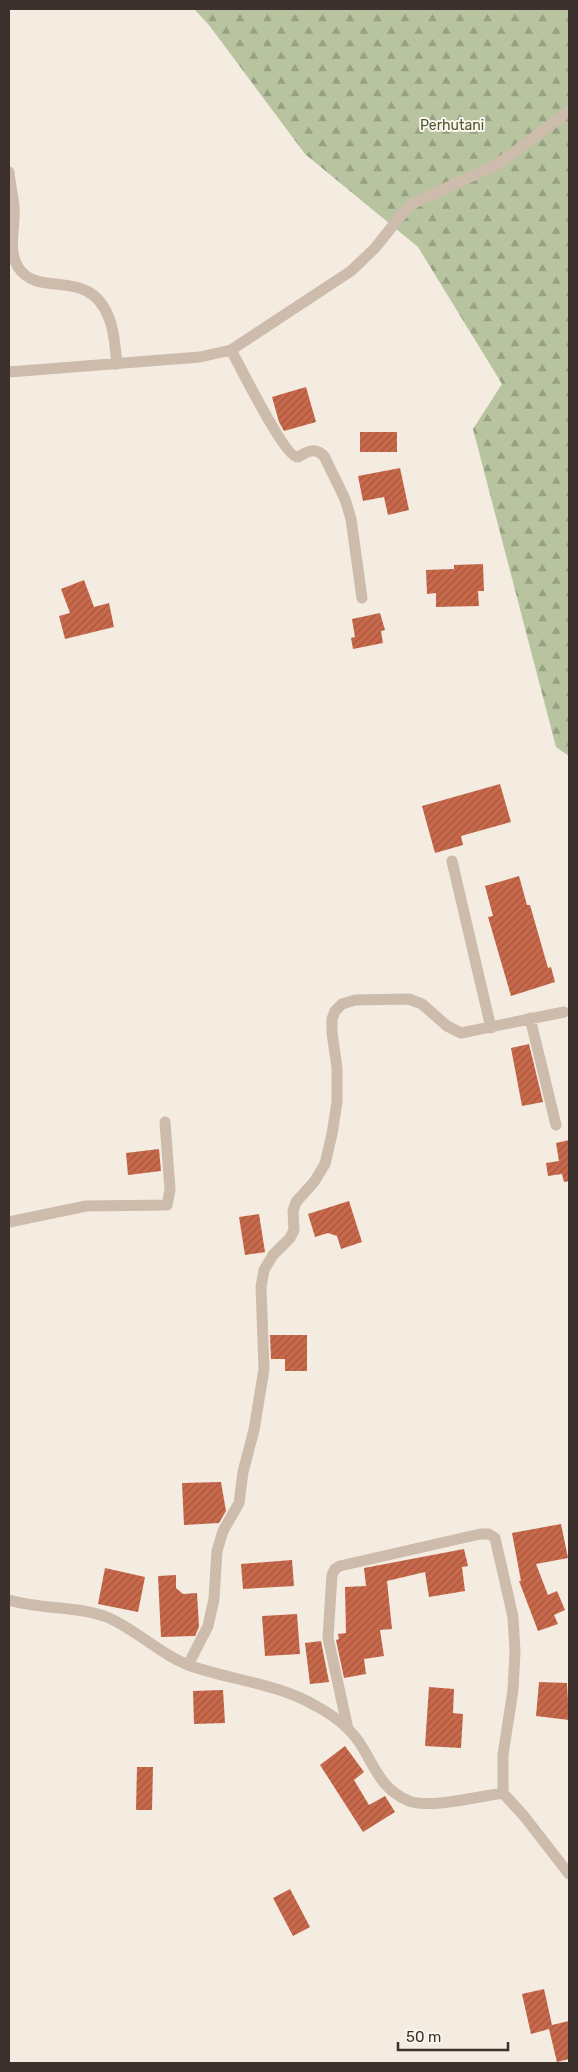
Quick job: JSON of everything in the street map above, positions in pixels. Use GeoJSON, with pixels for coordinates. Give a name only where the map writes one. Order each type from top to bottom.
{"type":"FeatureCollection","features":[{"type":"Feature","properties":{"kind":"street"},"geometry":{"type":"LineString","coordinates":[[9,372],[208,356],[231,350],[351,271],[375,248],[403,212],[414,203],[498,164],[527,144],[542,129],[569,111]]}},
{"type":"Feature","properties":{"kind":"street"},"geometry":{"type":"LineString","coordinates":[[9,172],[14,207],[14,259],[19,268],[28,277],[37,282],[71,285],[93,296],[109,317],[117,364]]}},
{"type":"Feature","properties":{"kind":"street"},"geometry":{"type":"LineString","coordinates":[[231,350],[291,455],[298,457],[312,450],[319,451],[327,461],[345,499],[351,519],[362,598]]}},
{"type":"Feature","properties":{"kind":"street"},"geometry":{"type":"LineString","coordinates":[[452,862],[491,1028]]}},
{"type":"Feature","properties":{"kind":"street"},"geometry":{"type":"LineString","coordinates":[[188,1665],[208,1626],[214,1599],[217,1551],[223,1531],[239,1504],[243,1472],[254,1430],[264,1369],[260,1287],[264,1270],[273,1255],[290,1238],[294,1230],[293,1211],[296,1202],[314,1182],[325,1164],[332,1134],[337,1102],[337,1068],[332,1033],[332,1019],[335,1011],[342,1004],[355,1000],[409,999],[422,1004],[447,1026],[461,1033],[564,1012]]}},
{"type":"Feature","properties":{"kind":"street"},"geometry":{"type":"LineString","coordinates":[[530,1018],[556,1125]]}},
{"type":"Feature","properties":{"kind":"street"},"geometry":{"type":"LineString","coordinates":[[9,1222],[86,1206],[167,1205],[170,1190],[165,1122]]}},
{"type":"Feature","properties":{"kind":"street"},"geometry":{"type":"LineString","coordinates":[[348,1729],[328,1638],[332,1575],[335,1569],[340,1566],[480,1534],[489,1534],[495,1538],[505,1577],[514,1634],[512,1690],[503,1754],[503,1793],[524,1816],[569,1874]]}},
{"type":"Feature","properties":{"kind":"street"},"geometry":{"type":"LineString","coordinates":[[9,1600],[84,1612],[108,1618],[188,1665],[230,1679],[293,1694],[324,1710],[340,1721],[359,1742],[387,1788],[411,1802],[440,1803],[503,1793]]}},
{"type":"Feature","properties":{"kind":"green space","name":"Perhutani"},"geometry":{"type":"Polygon","coordinates":[[[194,9],[569,9],[569,756],[556,747],[473,429],[502,384],[418,247],[305,154],[209,25],[194,9]]]}},
{"type":"Feature","properties":{"kind":"building"},"geometry":{"type":"Polygon","coordinates":[[[306,387],[316,422],[284,431],[279,422],[272,397],[306,387]]]}},
{"type":"Feature","properties":{"kind":"building"},"geometry":{"type":"Polygon","coordinates":[[[360,432],[397,432],[397,452],[360,452],[360,432]]]}},
{"type":"Feature","properties":{"kind":"building"},"geometry":{"type":"Polygon","coordinates":[[[400,468],[409,510],[388,515],[384,497],[363,501],[358,476],[400,468]]]}},
{"type":"Feature","properties":{"kind":"building"},"geometry":{"type":"Polygon","coordinates":[[[483,564],[484,591],[478,591],[479,606],[436,607],[436,593],[427,594],[426,570],[454,569],[454,565],[483,564]]]}},
{"type":"Feature","properties":{"kind":"building"},"geometry":{"type":"Polygon","coordinates":[[[84,580],[94,607],[109,603],[114,627],[65,639],[59,616],[70,613],[61,589],[84,580]]]}},
{"type":"Feature","properties":{"kind":"building"},"geometry":{"type":"Polygon","coordinates":[[[380,613],[385,630],[381,631],[383,643],[353,649],[351,638],[355,637],[352,619],[380,613]]]}},
{"type":"Feature","properties":{"kind":"building"},"geometry":{"type":"Polygon","coordinates":[[[500,784],[511,822],[461,836],[463,845],[435,853],[422,806],[500,784]]]}},
{"type":"Feature","properties":{"kind":"building"},"geometry":{"type":"Polygon","coordinates":[[[519,876],[527,905],[530,905],[548,968],[551,967],[555,982],[511,996],[488,917],[493,916],[485,886],[519,876]]]}},
{"type":"Feature","properties":{"kind":"building"},"geometry":{"type":"Polygon","coordinates":[[[529,1044],[543,1102],[522,1106],[511,1048],[529,1044]]]}},
{"type":"Feature","properties":{"kind":"building"},"geometry":{"type":"Polygon","coordinates":[[[569,1140],[569,1181],[564,1182],[562,1174],[548,1176],[546,1163],[559,1161],[556,1143],[569,1140]]]}},
{"type":"Feature","properties":{"kind":"building"},"geometry":{"type":"Polygon","coordinates":[[[159,1149],[161,1171],[128,1175],[126,1153],[159,1149]]]}},
{"type":"Feature","properties":{"kind":"building"},"geometry":{"type":"Polygon","coordinates":[[[349,1201],[362,1242],[341,1249],[337,1236],[328,1233],[315,1237],[308,1214],[349,1201]]]}},
{"type":"Feature","properties":{"kind":"building"},"geometry":{"type":"Polygon","coordinates":[[[259,1214],[265,1252],[245,1255],[239,1217],[259,1214]]]}},
{"type":"Feature","properties":{"kind":"building"},"geometry":{"type":"Polygon","coordinates":[[[270,1335],[307,1335],[307,1371],[285,1371],[285,1359],[271,1359],[270,1335]]]}},
{"type":"Feature","properties":{"kind":"building"},"geometry":{"type":"Polygon","coordinates":[[[221,1482],[226,1511],[219,1523],[184,1525],[182,1483],[221,1482]]]}},
{"type":"Feature","properties":{"kind":"building"},"geometry":{"type":"Polygon","coordinates":[[[561,1524],[568,1558],[536,1564],[548,1595],[557,1591],[565,1610],[554,1615],[558,1624],[538,1631],[519,1581],[521,1581],[512,1533],[561,1524]]]}},
{"type":"Feature","properties":{"kind":"building"},"geometry":{"type":"Polygon","coordinates":[[[464,1549],[468,1566],[462,1567],[465,1591],[429,1597],[425,1572],[387,1581],[392,1629],[380,1630],[384,1656],[364,1659],[366,1674],[344,1678],[336,1640],[339,1639],[338,1634],[346,1633],[345,1587],[366,1586],[364,1568],[464,1549]]]}},
{"type":"Feature","properties":{"kind":"building"},"geometry":{"type":"Polygon","coordinates":[[[292,1560],[294,1586],[243,1589],[241,1564],[292,1560]]]}},
{"type":"Feature","properties":{"kind":"building"},"geometry":{"type":"Polygon","coordinates":[[[105,1568],[145,1577],[138,1612],[98,1604],[105,1568]]]}},
{"type":"Feature","properties":{"kind":"building"},"geometry":{"type":"Polygon","coordinates":[[[176,1575],[176,1588],[183,1594],[197,1593],[199,1627],[195,1636],[161,1637],[158,1576],[176,1575]]]}},
{"type":"Feature","properties":{"kind":"building"},"geometry":{"type":"Polygon","coordinates":[[[297,1614],[300,1654],[265,1656],[262,1616],[297,1614]]]}},
{"type":"Feature","properties":{"kind":"building"},"geometry":{"type":"Polygon","coordinates":[[[321,1641],[329,1682],[310,1684],[305,1643],[321,1641]]]}},
{"type":"Feature","properties":{"kind":"building"},"geometry":{"type":"Polygon","coordinates":[[[539,1682],[567,1683],[569,1720],[536,1716],[539,1682]]]}},
{"type":"Feature","properties":{"kind":"building"},"geometry":{"type":"Polygon","coordinates":[[[429,1687],[454,1689],[453,1713],[463,1714],[461,1748],[425,1746],[429,1687]]]}},
{"type":"Feature","properties":{"kind":"building"},"geometry":{"type":"Polygon","coordinates":[[[223,1690],[225,1723],[194,1724],[193,1691],[223,1690]]]}},
{"type":"Feature","properties":{"kind":"building"},"geometry":{"type":"Polygon","coordinates":[[[345,1746],[364,1772],[354,1780],[369,1805],[385,1796],[395,1812],[363,1832],[320,1765],[345,1746]]]}},
{"type":"Feature","properties":{"kind":"building"},"geometry":{"type":"Polygon","coordinates":[[[137,1767],[153,1767],[152,1810],[136,1810],[137,1767]]]}},
{"type":"Feature","properties":{"kind":"building"},"geometry":{"type":"Polygon","coordinates":[[[290,1889],[310,1927],[293,1936],[273,1898],[290,1889]]]}},
{"type":"Feature","properties":{"kind":"building"},"geometry":{"type":"Polygon","coordinates":[[[544,1989],[552,2025],[569,2021],[569,2059],[557,2062],[549,2029],[531,2034],[522,1994],[544,1989]]]}}]}
